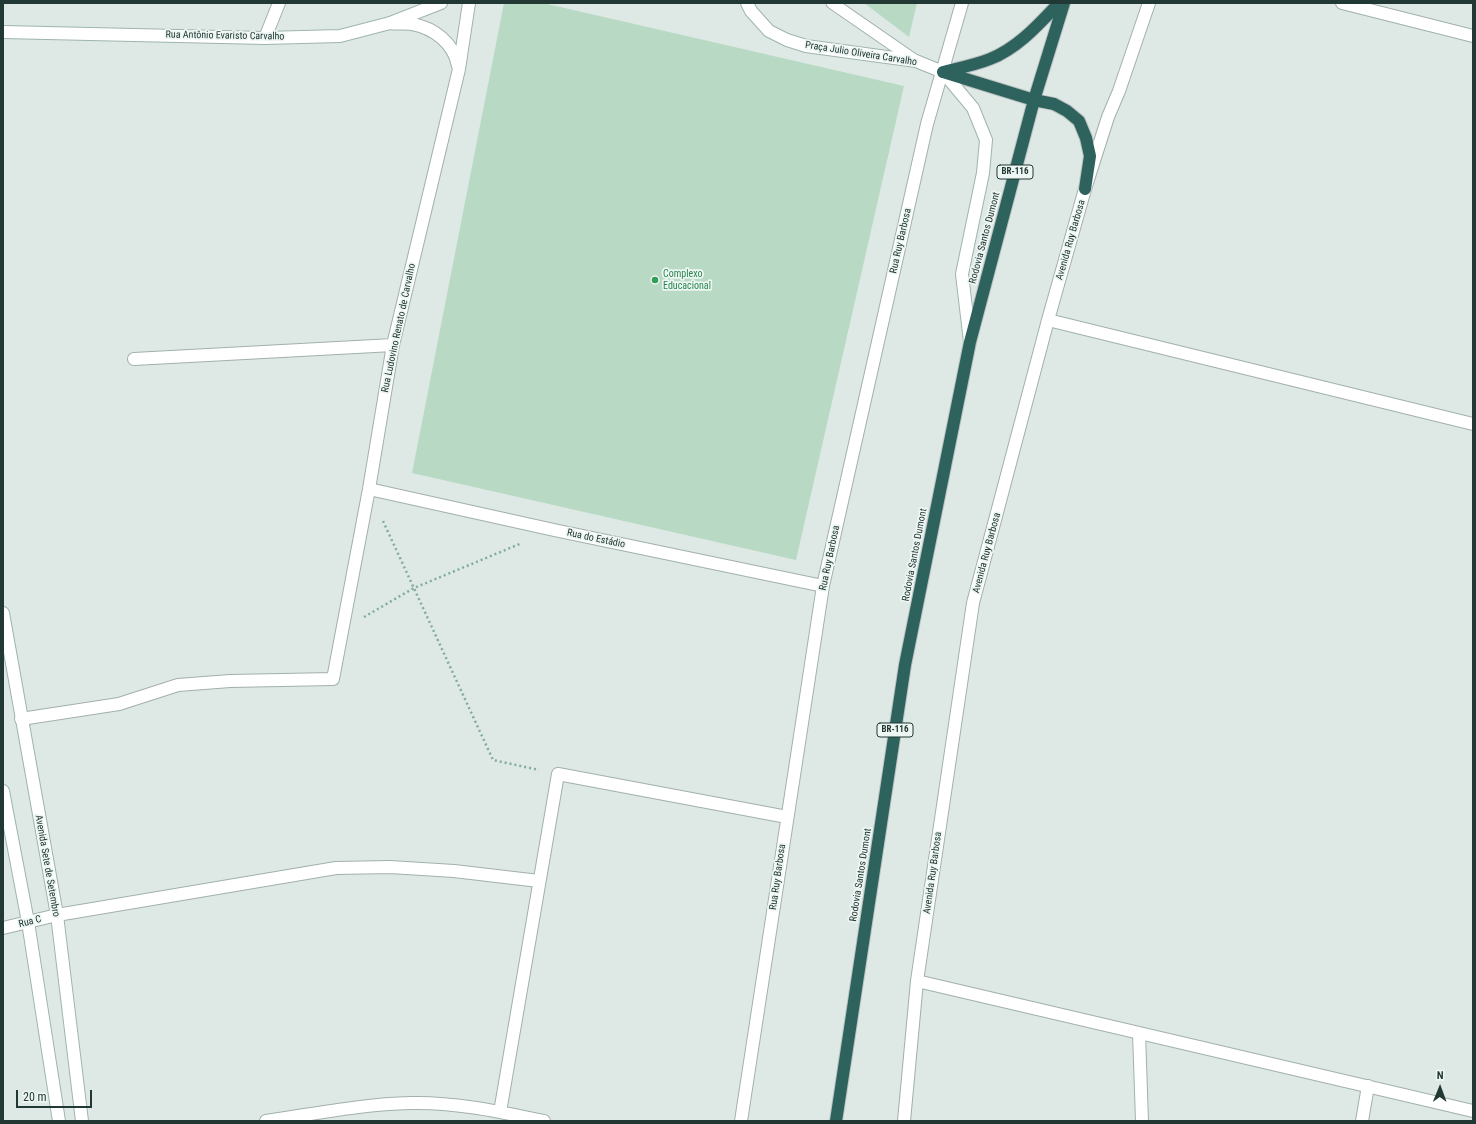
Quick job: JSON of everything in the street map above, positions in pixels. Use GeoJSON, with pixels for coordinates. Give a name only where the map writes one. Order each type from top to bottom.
{"type":"FeatureCollection","features":[{"type":"Feature","properties":{"kind":"highway"},"geometry":{"type":"LineString","coordinates":[[943,72],[974,65],[992,58],[1009,48],[1023,39],[1060,3]]}},
{"type":"Feature","properties":{"kind":"highway","name":"Rodovia Santos Dumont"},"geometry":{"type":"LineString","coordinates":[[836,1121],[905,665],[970,342],[1034,100],[1064,3]]}},
{"type":"Feature","properties":{"kind":"highway"},"geometry":{"type":"LineString","coordinates":[[943,72],[1034,100],[1054,104],[1067,111],[1079,121],[1086,138],[1090,156],[1085,189]]}},
{"type":"Feature","properties":{"kind":"street"},"geometry":{"type":"LineString","coordinates":[[265,38],[279,3]]}},
{"type":"Feature","properties":{"kind":"street","name":"Rua Antônio Evaristo Carvalho"},"geometry":{"type":"LineString","coordinates":[[3,32],[265,38],[340,36],[390,23],[441,3]]}},
{"type":"Feature","properties":{"kind":"street","name":"Rua Ludovino Renato de Carvalho"},"geometry":{"type":"LineString","coordinates":[[21,719],[119,704],[178,685],[230,681],[333,679],[369,489],[393,345],[459,69],[469,3]]}},
{"type":"Feature","properties":{"kind":"street","name":"Praça Julio Oliveira Carvalho"},"geometry":{"type":"LineString","coordinates":[[747,3],[751,11],[769,31],[787,40],[806,46],[916,61],[943,72]]}},
{"type":"Feature","properties":{"kind":"street","name":"Rua Ruy Barbosa"},"geometry":{"type":"LineString","coordinates":[[741,1121],[823,586],[927,124],[962,3]]}},
{"type":"Feature","properties":{"kind":"street","name":"Avenida Ruy Barbosa"},"geometry":{"type":"LineString","coordinates":[[904,1121],[917,981],[973,603],[1048,320],[1085,189],[1108,117],[1119,90],[1149,3]]}},
{"type":"Feature","properties":{"kind":"street"},"geometry":{"type":"LineString","coordinates":[[1342,3],[1473,36]]}},
{"type":"Feature","properties":{"kind":"street"},"geometry":{"type":"LineString","coordinates":[[390,23],[411,24],[426,28],[440,36],[449,44],[454,53],[459,69]]}},
{"type":"Feature","properties":{"kind":"street"},"geometry":{"type":"LineString","coordinates":[[943,72],[973,108],[986,140],[983,173],[962,274],[970,342]]}},
{"type":"Feature","properties":{"kind":"street"},"geometry":{"type":"LineString","coordinates":[[1048,320],[1473,424]]}},
{"type":"Feature","properties":{"kind":"street"},"geometry":{"type":"LineString","coordinates":[[134,359],[393,345]]}},
{"type":"Feature","properties":{"kind":"street","name":"Rua do Estádio"},"geometry":{"type":"LineString","coordinates":[[369,489],[554,530],[823,586]]}},
{"type":"Feature","properties":{"kind":"street","name":"Avenida Sete de Setembro"},"geometry":{"type":"LineString","coordinates":[[3,613],[56,915],[82,1121]]}},
{"type":"Feature","properties":{"kind":"street"},"geometry":{"type":"LineString","coordinates":[[500,1112],[558,774],[787,817]]}},
{"type":"Feature","properties":{"kind":"street"},"geometry":{"type":"LineString","coordinates":[[3,791],[28,922],[59,1121]]}},
{"type":"Feature","properties":{"kind":"street","name":"Rua C"},"geometry":{"type":"LineString","coordinates":[[3,928],[56,915],[336,868],[390,867],[454,871],[540,880]]}},
{"type":"Feature","properties":{"kind":"street"},"geometry":{"type":"LineString","coordinates":[[917,981],[1368,1086],[1473,1112]]}},
{"type":"Feature","properties":{"kind":"street"},"geometry":{"type":"LineString","coordinates":[[1139,1033],[1142,1121]]}},
{"type":"Feature","properties":{"kind":"street"},"geometry":{"type":"LineString","coordinates":[[1362,1121],[1368,1086]]}},
{"type":"Feature","properties":{"kind":"street"},"geometry":{"type":"LineString","coordinates":[[266,1121],[381,1105],[411,1103],[457,1105],[544,1121]]}},
{"type":"Feature","properties":{"kind":"lane"},"geometry":{"type":"LineString","coordinates":[[832,3],[916,61]]}},
{"type":"Feature","properties":{"kind":"path"},"geometry":{"type":"LineString","coordinates":[[382,518],[493,760],[558,774]]}},
{"type":"Feature","properties":{"kind":"path"},"geometry":{"type":"LineString","coordinates":[[342,630],[414,588],[525,542]]}},
{"type":"Feature","properties":{"kind":"green space","name":"Complexo Educacional"},"geometry":{"type":"Polygon","coordinates":[[[504,3],[543,3],[904,86],[796,560],[412,473],[504,3]]]}},
{"type":"Feature","properties":{"kind":"green space"},"geometry":{"type":"Polygon","coordinates":[[[864,3],[917,3],[909,37],[864,3]]]}},
{"type":"Feature","properties":{"kind":"place","name":"Complexo Educacional"},"geometry":{"type":"Point","coordinates":[655,280]}}]}
